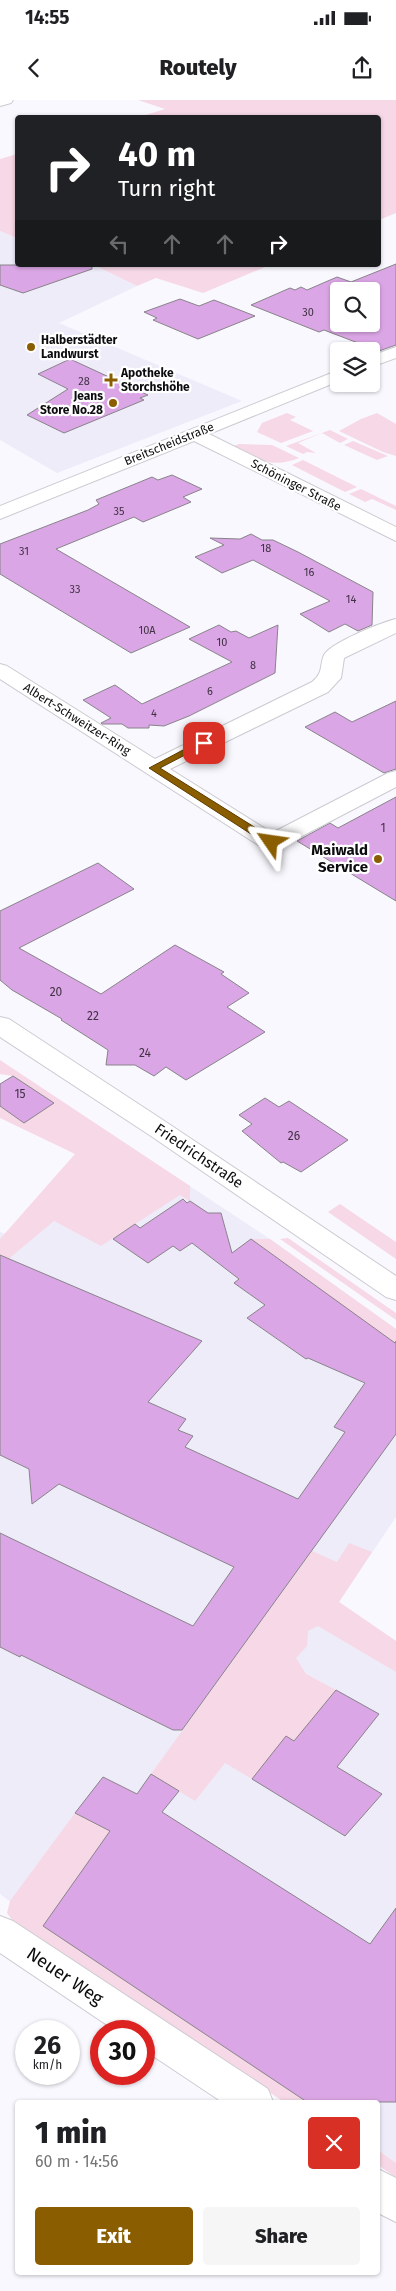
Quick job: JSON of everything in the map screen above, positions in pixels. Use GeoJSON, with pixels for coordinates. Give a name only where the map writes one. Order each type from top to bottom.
{"type":"FeatureCollection","features":[{"type":"Feature","properties":{"kind":"street"},"geometry":{"type":"LineString","coordinates":[[0,102],[6,100]]}},
{"type":"Feature","properties":{"kind":"street"},"geometry":{"type":"LineString","coordinates":[[380,358],[396,352]]}},
{"type":"Feature","properties":{"kind":"street","name":"Breitscheidstraße"},"geometry":{"type":"LineString","coordinates":[[0,513],[330,380]]}},
{"type":"Feature","properties":{"kind":"street","name":"Schöninger Straße"},"geometry":{"type":"LineString","coordinates":[[195,434],[396,535]]}},
{"type":"Feature","properties":{"kind":"street"},"geometry":{"type":"LineString","coordinates":[[154,768],[320,687],[330,678],[334,656],[396,625]]}},
{"type":"Feature","properties":{"kind":"street","name":"Albert-Schweitzer-Ring"},"geometry":{"type":"LineString","coordinates":[[0,670],[271,842],[396,778]]}},
{"type":"Feature","properties":{"kind":"street","name":"Friedrichstraße"},"geometry":{"type":"LineString","coordinates":[[0,1025],[202,1158],[396,1290]]}},
{"type":"Feature","properties":{"kind":"street","name":"Neuer Weg"},"geometry":{"type":"LineString","coordinates":[[0,1933],[251,2100]]}},
{"type":"Feature","properties":{"kind":"street"},"geometry":{"type":"LineString","coordinates":[[380,2190],[396,2202]]}},
{"type":"Feature","properties":{"kind":"shaded area"},"geometry":{"type":"Polygon","coordinates":[[[138,100],[396,100],[396,213],[381,219],[381,115],[146,115],[165,109],[138,100]]]}},
{"type":"Feature","properties":{"kind":"shaded area"},"geometry":{"type":"Polygon","coordinates":[[[15,155],[15,237],[0,231],[0,159],[15,155]]]}},
{"type":"Feature","properties":{"kind":"shaded area"},"geometry":{"type":"Polygon","coordinates":[[[0,231],[15,237],[15,267],[98,267],[137,286],[59,323],[242,401],[57,473],[0,440],[0,231]]]}},
{"type":"Feature","properties":{"kind":"shaded area"},"geometry":{"type":"Polygon","coordinates":[[[98,267],[265,267],[203,293],[156,278],[137,286],[98,267]]]}},
{"type":"Feature","properties":{"kind":"shaded area"},"geometry":{"type":"Polygon","coordinates":[[[287,413],[296,417],[290,420],[313,431],[281,443],[257,432],[262,423],[287,413]]]}},
{"type":"Feature","properties":{"kind":"shaded area"},"geometry":{"type":"Polygon","coordinates":[[[377,413],[396,424],[396,456],[383,452],[339,431],[377,413]]]}},
{"type":"Feature","properties":{"kind":"shaded area"},"geometry":{"type":"Polygon","coordinates":[[[330,430],[348,439],[340,443],[322,433],[298,443],[316,453],[307,452],[303,454],[286,446],[330,430]]]}},
{"type":"Feature","properties":{"kind":"shaded area"},"geometry":{"type":"Polygon","coordinates":[[[353,441],[388,456],[377,460],[344,445],[353,441]]]}},
{"type":"Feature","properties":{"kind":"shaded area"},"geometry":{"type":"Polygon","coordinates":[[[239,444],[272,445],[299,458],[280,463],[265,461],[233,446],[239,444]]]}},
{"type":"Feature","properties":{"kind":"shaded area"},"geometry":{"type":"Polygon","coordinates":[[[303,460],[357,487],[345,492],[292,465],[303,460]]]}},
{"type":"Feature","properties":{"kind":"shaded area"},"geometry":{"type":"Polygon","coordinates":[[[361,489],[396,506],[396,510],[372,499],[365,502],[349,494],[361,489]]]}},
{"type":"Feature","properties":{"kind":"shaded area"},"geometry":{"type":"Polygon","coordinates":[[[0,1060],[190,1186],[190,1201],[180,1195],[101,1246],[54,1221],[0,1266],[0,1239],[75,1154],[0,1118],[0,1106],[24,1122],[54,1103],[13,1076],[0,1074],[0,1060]]]}},
{"type":"Feature","properties":{"kind":"shaded area"},"geometry":{"type":"Polygon","coordinates":[[[111,1134],[270,1239],[396,1329],[396,1517],[339,1602],[396,1641],[396,2163],[380,2151],[380,2100],[304,2100],[43,1926],[0,1894],[0,1232],[5,1234],[76,1154],[111,1134]]]}},
{"type":"Feature","properties":{"kind":"shaded area"},"geometry":{"type":"Polygon","coordinates":[[[340,1204],[396,1242],[396,1259],[328,1212],[340,1204]]]}},
{"type":"Feature","properties":{"kind":"shaded area"},"geometry":{"type":"Polygon","coordinates":[[[288,1238],[396,1313],[396,1320],[280,1239],[288,1238]]]}},
{"type":"Feature","properties":{"kind":"shaded area"},"geometry":{"type":"Polygon","coordinates":[[[251,1239],[270,1239],[396,1329],[396,1344],[251,1239]]]}},
{"type":"Feature","properties":{"kind":"shaded area"},"geometry":{"type":"Polygon","coordinates":[[[349,1543],[372,1552],[339,1602],[396,1641],[396,1672],[318,1626],[308,1631],[307,1646],[296,1658],[306,1674],[336,1690],[311,1724],[252,1779],[225,1763],[195,1801],[151,1774],[312,1551],[337,1562],[349,1543]]]}},
{"type":"Feature","properties":{"kind":"shaded area"},"geometry":{"type":"Polygon","coordinates":[[[75,1813],[110,1831],[43,1926],[304,2100],[281,2100],[13,1921],[7,1913],[10,1901],[75,1813]]]}},
{"type":"Feature","properties":{"kind":"shaded area"},"geometry":{"type":"Polygon","coordinates":[[[380,2151],[396,2163],[396,2178],[380,2166],[380,2151]]]}},
{"type":"Feature","properties":{"kind":"building"},"geometry":{"type":"Polygon","coordinates":[[[396,264],[396,345],[380,351],[380,342],[355,342],[324,330],[319,332],[251,305],[290,288],[295,290],[301,287],[307,290],[337,277],[351,282],[396,264]]]}},
{"type":"Feature","properties":{"kind":"building"},"geometry":{"type":"Polygon","coordinates":[[[0,265],[15,265],[15,267],[92,267],[92,269],[23,293],[0,285],[0,265]]]}},
{"type":"Feature","properties":{"kind":"building"},"geometry":{"type":"Polygon","coordinates":[[[180,299],[199,306],[214,300],[255,316],[198,339],[153,320],[157,318],[144,312],[180,299]]]}},
{"type":"Feature","properties":{"kind":"building"},"geometry":{"type":"Polygon","coordinates":[[[70,359],[148,395],[140,398],[144,400],[64,433],[27,415],[68,389],[38,374],[70,359]]]}},
{"type":"Feature","properties":{"kind":"building"},"geometry":{"type":"Polygon","coordinates":[[[172,475],[202,489],[183,497],[191,502],[143,522],[134,517],[56,549],[190,627],[131,653],[0,574],[0,544],[88,510],[99,504],[96,500],[152,477],[158,480],[172,475]]]}},
{"type":"Feature","properties":{"kind":"building"},"geometry":{"type":"Polygon","coordinates":[[[251,534],[262,540],[273,540],[373,592],[372,625],[358,631],[345,624],[329,632],[300,614],[330,601],[253,560],[222,573],[195,557],[224,545],[210,538],[240,539],[251,534]]]}},
{"type":"Feature","properties":{"kind":"building"},"geometry":{"type":"Polygon","coordinates":[[[219,625],[231,632],[236,631],[249,638],[278,625],[275,673],[189,716],[164,726],[149,725],[149,728],[128,728],[122,724],[102,724],[111,718],[83,700],[115,685],[142,704],[232,662],[189,639],[219,625]]]}},
{"type":"Feature","properties":{"kind":"building"},"geometry":{"type":"Polygon","coordinates":[[[396,701],[396,769],[384,773],[305,727],[335,712],[352,722],[396,701]]]}},
{"type":"Feature","properties":{"kind":"building"},"geometry":{"type":"Polygon","coordinates":[[[396,797],[396,901],[297,841],[330,823],[338,828],[396,797]]]}},
{"type":"Feature","properties":{"kind":"building"},"geometry":{"type":"Polygon","coordinates":[[[98,863],[134,889],[19,948],[101,994],[175,945],[224,972],[221,974],[249,993],[227,1007],[265,1032],[186,1080],[166,1067],[154,1076],[135,1065],[106,1065],[108,1050],[62,1019],[12,990],[0,980],[0,911],[98,863]]]}},
{"type":"Feature","properties":{"kind":"building"},"geometry":{"type":"Polygon","coordinates":[[[13,1076],[54,1103],[24,1123],[0,1106],[0,1084],[13,1076]]]}},
{"type":"Feature","properties":{"kind":"building"},"geometry":{"type":"Polygon","coordinates":[[[265,1098],[279,1107],[289,1101],[348,1140],[301,1172],[283,1162],[281,1163],[242,1131],[252,1124],[239,1115],[265,1098]]]}},
{"type":"Feature","properties":{"kind":"building"},"geometry":{"type":"Polygon","coordinates":[[[183,1199],[187,1203],[190,1201],[208,1213],[221,1213],[232,1253],[251,1239],[395,1343],[396,1341],[396,1434],[182,1730],[173,1730],[21,1655],[20,1657],[0,1647],[0,1533],[193,1626],[234,1567],[59,1484],[32,1504],[29,1469],[0,1455],[0,1255],[202,1341],[148,1402],[186,1419],[178,1430],[193,1436],[185,1447],[298,1499],[345,1432],[334,1427],[365,1383],[308,1358],[306,1359],[247,1318],[265,1305],[234,1283],[239,1279],[192,1243],[180,1251],[173,1246],[148,1263],[113,1239],[135,1224],[140,1228],[183,1199]]]}},
{"type":"Feature","properties":{"kind":"building"},"geometry":{"type":"Polygon","coordinates":[[[336,1690],[379,1714],[337,1767],[382,1794],[345,1836],[252,1779],[286,1736],[294,1741],[336,1690]]]}},
{"type":"Feature","properties":{"kind":"building"},"geometry":{"type":"Polygon","coordinates":[[[151,1774],[179,1791],[162,1812],[370,1944],[396,1908],[396,2102],[380,2102],[380,2100],[304,2100],[43,1926],[110,1831],[75,1813],[103,1777],[137,1794],[151,1774]]]}},
{"type":"Feature","properties":{"kind":"place","name":"Halberstädter Landwurst"},"geometry":{"type":"Point","coordinates":[31,347]}},
{"type":"Feature","properties":{"kind":"place","name":"Apotheke Storchshöhe"},"geometry":{"type":"Point","coordinates":[111,380]}},
{"type":"Feature","properties":{"kind":"place","name":"Jeans Store No.28"},"geometry":{"type":"Point","coordinates":[113,403]}},
{"type":"Feature","properties":{"kind":"place","name":"Maiwald Service"},"geometry":{"type":"Point","coordinates":[378,859]}},
{"type":"Feature","properties":{"kind":"route"},"geometry":{"type":"LineString","coordinates":[[204,743],[154,768],[271,842]]}}]}
